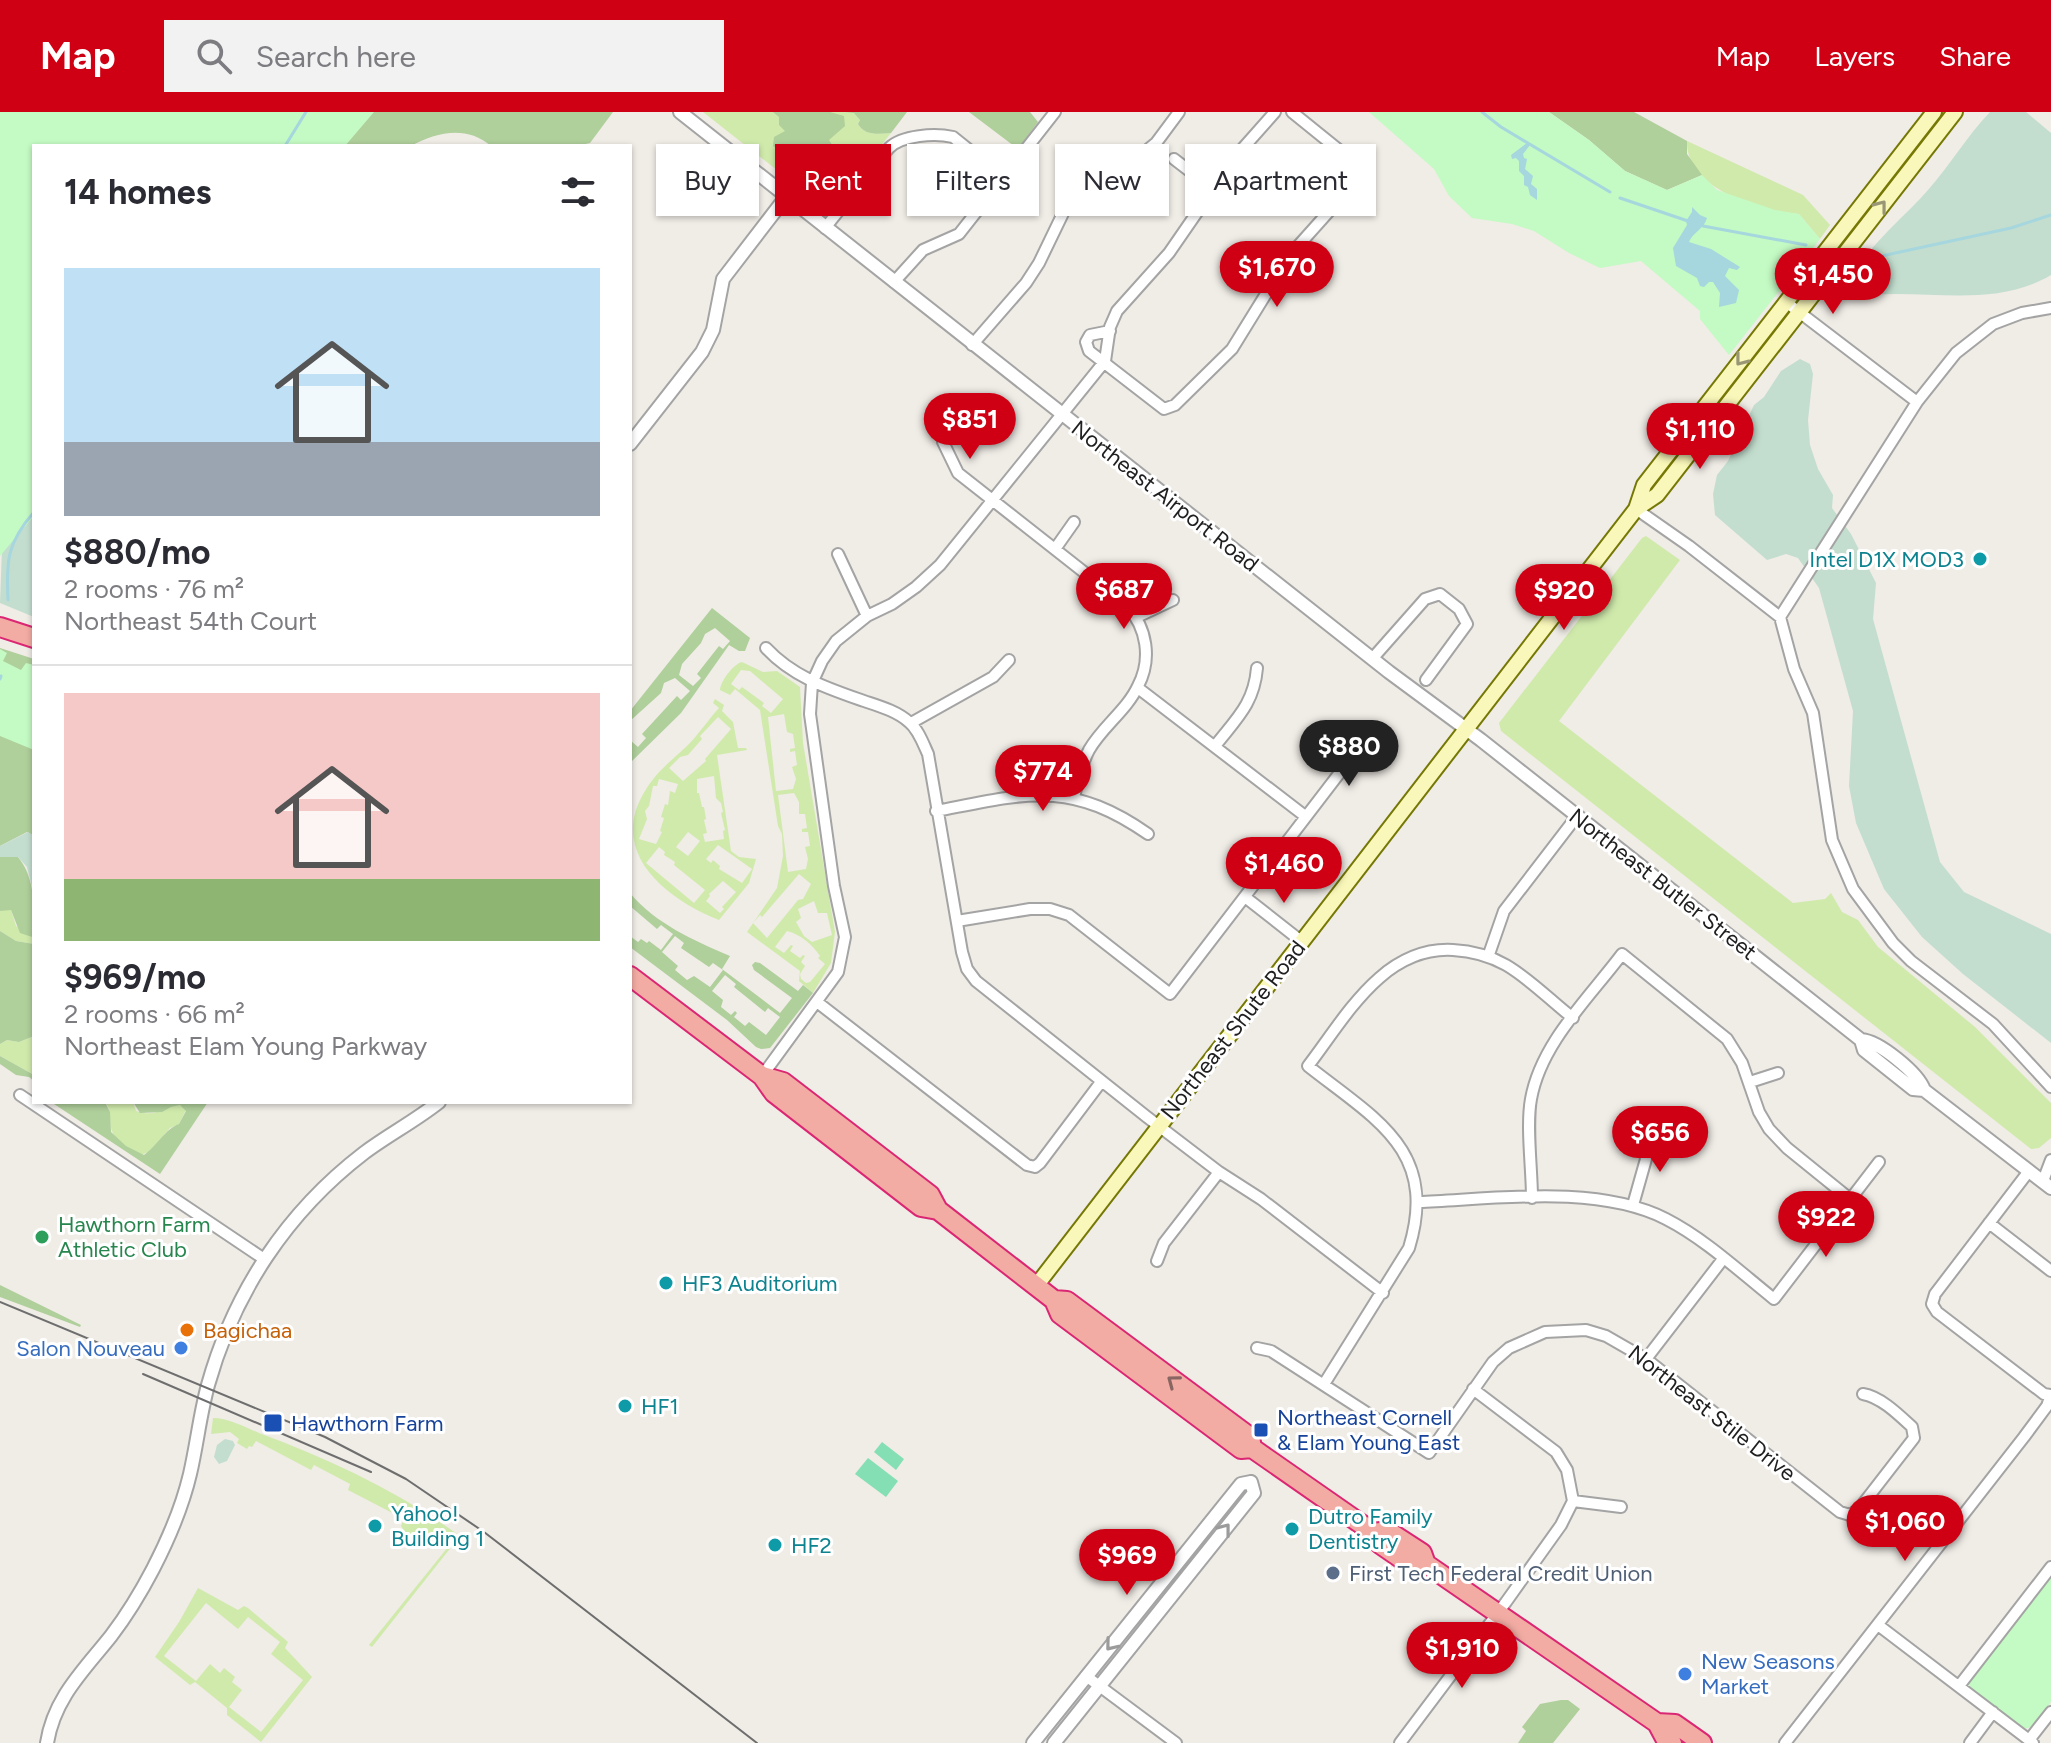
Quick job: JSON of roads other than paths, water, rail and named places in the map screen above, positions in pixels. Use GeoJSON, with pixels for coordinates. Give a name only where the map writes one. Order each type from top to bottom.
{"type":"FeatureCollection","features":[{"type":"Feature","properties":{"kind":"highway"},"geometry":{"type":"LineString","coordinates":[[0,627],[32,639]]}},
{"type":"Feature","properties":{"kind":"highway"},"geometry":{"type":"LineString","coordinates":[[632,978],[762,1076],[774,1093],[921,1207],[938,1210],[1054,1300],[1067,1301],[1250,1437],[1260,1454],[1374,1533],[1380,1544],[1412,1566],[1426,1564],[1657,1723],[1665,1738],[1672,1743]]}},
{"type":"Feature","properties":{"kind":"highway"},"geometry":{"type":"LineString","coordinates":[[1657,1723],[1675,1724],[1702,1743]]}},
{"type":"Feature","properties":{"kind":"main road","name":"Northeast Shute Road"},"geometry":{"type":"LineString","coordinates":[[1636,509],[1644,485],[1934,112]]}},
{"type":"Feature","properties":{"kind":"main road","name":"Northeast Shute Road"},"geometry":{"type":"LineString","coordinates":[[1036,1286],[1636,509],[1657,495],[1955,112]]}},
{"type":"Feature","properties":{"kind":"street","name":"Northeast Airport Road"},"geometry":{"type":"LineString","coordinates":[[680,112],[775,188]]}},
{"type":"Feature","properties":{"kind":"street"},"geometry":{"type":"LineString","coordinates":[[1030,144],[1055,112]]}},
{"type":"Feature","properties":{"kind":"street"},"geometry":{"type":"LineString","coordinates":[[972,345],[1026,283],[1067,205],[1081,191],[1156,143],[1179,112]]}},
{"type":"Feature","properties":{"kind":"street"},"geometry":{"type":"LineString","coordinates":[[1247,144],[1275,112]]}},
{"type":"Feature","properties":{"kind":"street"},"geometry":{"type":"LineString","coordinates":[[1110,331],[1090,335],[1086,342],[1089,351],[1164,409],[1182,399],[1232,349],[1290,255],[1360,173],[1355,163],[1292,112]]}},
{"type":"Feature","properties":{"kind":"street"},"geometry":{"type":"LineString","coordinates":[[825,228],[889,148],[903,139],[944,135],[962,144]]}},
{"type":"Feature","properties":{"kind":"street"},"geometry":{"type":"LineString","coordinates":[[1174,159],[1185,167]]}},
{"type":"Feature","properties":{"kind":"street"},"geometry":{"type":"LineString","coordinates":[[632,441],[702,352],[713,330],[723,279],[775,211]]}},
{"type":"Feature","properties":{"kind":"street","name":"Northeast Airport Road"},"geometry":{"type":"LineString","coordinates":[[810,216],[1372,659],[1465,728]]}},
{"type":"Feature","properties":{"kind":"street"},"geometry":{"type":"LineString","coordinates":[[894,282],[923,250],[959,234],[973,216]]}},
{"type":"Feature","properties":{"kind":"street"},"geometry":{"type":"LineString","coordinates":[[762,1076],[838,972],[845,937],[834,886],[810,714],[812,683],[822,661],[836,641],[867,616],[892,604],[924,580],[959,543],[1105,361],[1117,311],[1169,253],[1194,216]]}},
{"type":"Feature","properties":{"kind":"street"},"geometry":{"type":"LineString","coordinates":[[1786,302],[1917,402]]}},
{"type":"Feature","properties":{"kind":"street"},"geometry":{"type":"LineString","coordinates":[[1780,617],[1917,402],[1956,353],[1996,322],[2051,308]]}},
{"type":"Feature","properties":{"kind":"street"},"geometry":{"type":"LineString","coordinates":[[943,420],[943,442],[958,473],[1137,617],[1145,639],[1146,656],[1138,688],[1090,748],[1074,797]]}},
{"type":"Feature","properties":{"kind":"street"},"geometry":{"type":"LineString","coordinates":[[1636,509],[1677,536],[1780,617],[1794,669],[1813,713],[1832,840],[1853,889],[1872,917],[1911,961],[1993,1024],[2051,1087]]}},
{"type":"Feature","properties":{"kind":"street"},"geometry":{"type":"LineString","coordinates":[[1055,549],[1074,522]]}},
{"type":"Feature","properties":{"kind":"street"},"geometry":{"type":"LineString","coordinates":[[838,554],[867,616]]}},
{"type":"Feature","properties":{"kind":"street"},"geometry":{"type":"LineString","coordinates":[[1372,659],[1425,599],[1440,594],[1459,609],[1467,624],[1426,680]]}},
{"type":"Feature","properties":{"kind":"street"},"geometry":{"type":"LineString","coordinates":[[1137,617],[1173,600]]}},
{"type":"Feature","properties":{"kind":"street"},"geometry":{"type":"LineString","coordinates":[[766,648],[779,662],[812,683],[882,707],[911,723],[928,754],[962,952],[967,969],[976,981],[1101,1082],[1383,1293]]}},
{"type":"Feature","properties":{"kind":"street"},"geometry":{"type":"LineString","coordinates":[[911,723],[993,677],[1009,660]]}},
{"type":"Feature","properties":{"kind":"street"},"geometry":{"type":"LineString","coordinates":[[1215,746],[1249,702],[1255,688],[1257,668]]}},
{"type":"Feature","properties":{"kind":"street"},"geometry":{"type":"LineString","coordinates":[[1138,688],[1305,816]]}},
{"type":"Feature","properties":{"kind":"street","name":"Northeast Butler Street"},"geometry":{"type":"LineString","coordinates":[[1465,728],[1861,1040],[1864,1050],[1913,1089],[1924,1090],[2029,1171],[2048,1182]]}},
{"type":"Feature","properties":{"kind":"street"},"geometry":{"type":"LineString","coordinates":[[957,921],[1030,909],[1050,909],[1069,915],[1170,994],[1348,762],[1352,742]]}},
{"type":"Feature","properties":{"kind":"street"},"geometry":{"type":"LineString","coordinates":[[936,811],[1015,796],[1074,797],[1109,810],[1148,834]]}},
{"type":"Feature","properties":{"kind":"street"},"geometry":{"type":"LineString","coordinates":[[1488,957],[1504,911],[1577,816]]}},
{"type":"Feature","properties":{"kind":"street"},"geometry":{"type":"LineString","coordinates":[[1245,897],[1301,941]]}},
{"type":"Feature","properties":{"kind":"street"},"geometry":{"type":"LineString","coordinates":[[1257,1348],[1271,1351],[1324,1384],[1383,1293],[1409,1248],[1416,1227],[1419,1202],[1411,1168],[1395,1138],[1308,1066],[1373,982],[1418,954],[1467,951],[1506,965],[1573,1018]]}},
{"type":"Feature","properties":{"kind":"street"},"geometry":{"type":"LineString","coordinates":[[1532,1198],[1530,1103],[1543,1061],[1622,954],[1727,1039],[1742,1063],[1759,1112],[1769,1129],[1787,1148],[1850,1199]]}},
{"type":"Feature","properties":{"kind":"street"},"geometry":{"type":"LineString","coordinates":[[817,1002],[1015,1156],[1035,1167],[1101,1082]]}},
{"type":"Feature","properties":{"kind":"street"},"geometry":{"type":"LineString","coordinates":[[1750,1082],[1778,1073]]}},
{"type":"Feature","properties":{"kind":"street"},"geometry":{"type":"LineString","coordinates":[[20,1095],[32,1103]]}},
{"type":"Feature","properties":{"kind":"street"},"geometry":{"type":"LineString","coordinates":[[33,1104],[264,1259]]}},
{"type":"Feature","properties":{"kind":"street"},"geometry":{"type":"LineString","coordinates":[[47,1743],[53,1717],[64,1694],[125,1616],[152,1572],[174,1525],[191,1471],[207,1387],[224,1334],[264,1259],[294,1218],[336,1176],[365,1152],[436,1104]]}},
{"type":"Feature","properties":{"kind":"street"},"geometry":{"type":"LineString","coordinates":[[1633,1205],[1646,1159],[1642,1141]]}},
{"type":"Feature","properties":{"kind":"street"},"geometry":{"type":"LineString","coordinates":[[2048,1182],[2051,1160]]}},
{"type":"Feature","properties":{"kind":"street"},"geometry":{"type":"LineString","coordinates":[[1419,1202],[1572,1197],[1633,1205],[1665,1218],[1774,1299],[1879,1162]]}},
{"type":"Feature","properties":{"kind":"street"},"geometry":{"type":"LineString","coordinates":[[1785,1743],[2047,1406],[2051,1395],[2044,1394],[1937,1312],[1932,1304],[1935,1294],[2029,1171]]}},
{"type":"Feature","properties":{"kind":"street"},"geometry":{"type":"LineString","coordinates":[[1157,1261],[1164,1243],[1219,1172]]}},
{"type":"Feature","properties":{"kind":"street"},"geometry":{"type":"LineString","coordinates":[[1989,1223],[2051,1271]]}},
{"type":"Feature","properties":{"kind":"street"},"geometry":{"type":"LineString","coordinates":[[1646,1359],[1723,1259]]}},
{"type":"Feature","properties":{"kind":"street","name":"Northeast Stile Drive"},"geometry":{"type":"LineString","coordinates":[[1324,1384],[1429,1453],[1493,1362],[1509,1348],[1545,1332],[1586,1330],[1606,1336],[1646,1359],[1840,1512],[1850,1515],[1859,1509],[1914,1438],[1912,1427],[1879,1401],[1863,1394]]}},
{"type":"Feature","properties":{"kind":"street"},"geometry":{"type":"LineString","coordinates":[[1400,1743],[1497,1615],[1561,1525],[1573,1501],[1567,1470],[1556,1452],[1473,1389]]}},
{"type":"Feature","properties":{"kind":"street"},"geometry":{"type":"LineString","coordinates":[[1054,1743],[1254,1493],[1251,1482],[1260,1454]]}},
{"type":"Feature","properties":{"kind":"street"},"geometry":{"type":"LineString","coordinates":[[1033,1743],[1241,1484],[1251,1482]]}},
{"type":"Feature","properties":{"kind":"street"},"geometry":{"type":"LineString","coordinates":[[1573,1501],[1621,1507]]}},
{"type":"Feature","properties":{"kind":"street"},"geometry":{"type":"LineString","coordinates":[[1959,1686],[2051,1567]]}},
{"type":"Feature","properties":{"kind":"street"},"geometry":{"type":"LineString","coordinates":[[1878,1625],[2031,1741],[2051,1712]]}},
{"type":"Feature","properties":{"kind":"street"},"geometry":{"type":"LineString","coordinates":[[1086,1676],[1176,1743]]}},
{"type":"Feature","properties":{"kind":"street"},"geometry":{"type":"LineString","coordinates":[[1970,1743],[1993,1712]]}},
{"type":"Feature","properties":{"kind":"water"},"geometry":{"type":"Polygon","coordinates":[[[1527,143],[1530,145],[1523,154],[1527,159],[1525,169],[1533,176],[1531,184],[1537,189],[1537,200],[1524,185],[1519,161],[1512,159],[1511,155],[1527,143]]]}},
{"type":"Feature","properties":{"kind":"water"},"geometry":{"type":"Polygon","coordinates":[[[1692,207],[1707,218],[1689,242],[1711,249],[1740,267],[1737,270],[1729,268],[1725,276],[1739,290],[1736,303],[1719,307],[1720,293],[1713,282],[1700,286],[1697,278],[1676,266],[1673,248],[1687,225],[1692,207]]]}},
{"type":"Feature","properties":{"kind":"waterway"},"geometry":{"type":"LineString","coordinates":[[286,144],[306,112]]}},
{"type":"Feature","properties":{"kind":"waterway"},"geometry":{"type":"LineString","coordinates":[[1482,112],[1501,127],[1610,192]]}},
{"type":"Feature","properties":{"kind":"waterway"},"geometry":{"type":"LineString","coordinates":[[1620,198],[1688,221]]}},
{"type":"Feature","properties":{"kind":"waterway"},"geometry":{"type":"LineString","coordinates":[[1877,257],[2011,228],[2051,215]]}},
{"type":"Feature","properties":{"kind":"waterway"},"geometry":{"type":"LineString","coordinates":[[1703,226],[1806,245]]}},
{"type":"Feature","properties":{"kind":"waterway"},"geometry":{"type":"LineString","coordinates":[[8,600],[10,553],[18,533],[32,514]]}},
{"type":"Feature","properties":{"kind":"tram line"},"geometry":{"type":"LineString","coordinates":[[0,1302],[325,1437],[406,1479],[484,1532],[757,1743]]}},
{"type":"Feature","properties":{"kind":"tram line"},"geometry":{"type":"LineString","coordinates":[[143,1374],[371,1472]]}},
{"type":"Feature","properties":{"kind":"place","name":"Intel D1X MOD3"},"geometry":{"type":"Point","coordinates":[1980,559]}},
{"type":"Feature","properties":{"kind":"place","name":"Hawthorn Farm Athletic Club"},"geometry":{"type":"Point","coordinates":[42,1237]}},
{"type":"Feature","properties":{"kind":"place","name":"HF3 Auditorium"},"geometry":{"type":"Point","coordinates":[666,1283]}},
{"type":"Feature","properties":{"kind":"place","name":"Bagichaa"},"geometry":{"type":"Point","coordinates":[187,1330]}},
{"type":"Feature","properties":{"kind":"place","name":"Salon Nouveau"},"geometry":{"type":"Point","coordinates":[181,1348]}},
{"type":"Feature","properties":{"kind":"place","name":"HF1"},"geometry":{"type":"Point","coordinates":[625,1406]}},
{"type":"Feature","properties":{"kind":"place","name":"Hawthorn Farm"},"geometry":{"type":"Point","coordinates":[273,1423]}},
{"type":"Feature","properties":{"kind":"place","name":"Northeast Cornell & Elam Young East"},"geometry":{"type":"Point","coordinates":[1261,1430]}},
{"type":"Feature","properties":{"kind":"place","name":"Yahoo! Building 1"},"geometry":{"type":"Point","coordinates":[375,1526]}},
{"type":"Feature","properties":{"kind":"place","name":"Dutro Family Dentistry"},"geometry":{"type":"Point","coordinates":[1292,1529]}},
{"type":"Feature","properties":{"kind":"place","name":"HF2"},"geometry":{"type":"Point","coordinates":[775,1545]}},
{"type":"Feature","properties":{"kind":"place","name":"First Tech Federal Credit Union"},"geometry":{"type":"Point","coordinates":[1333,1573]}},
{"type":"Feature","properties":{"kind":"place","name":"New Seasons Market"},"geometry":{"type":"Point","coordinates":[1685,1674]}}]}
